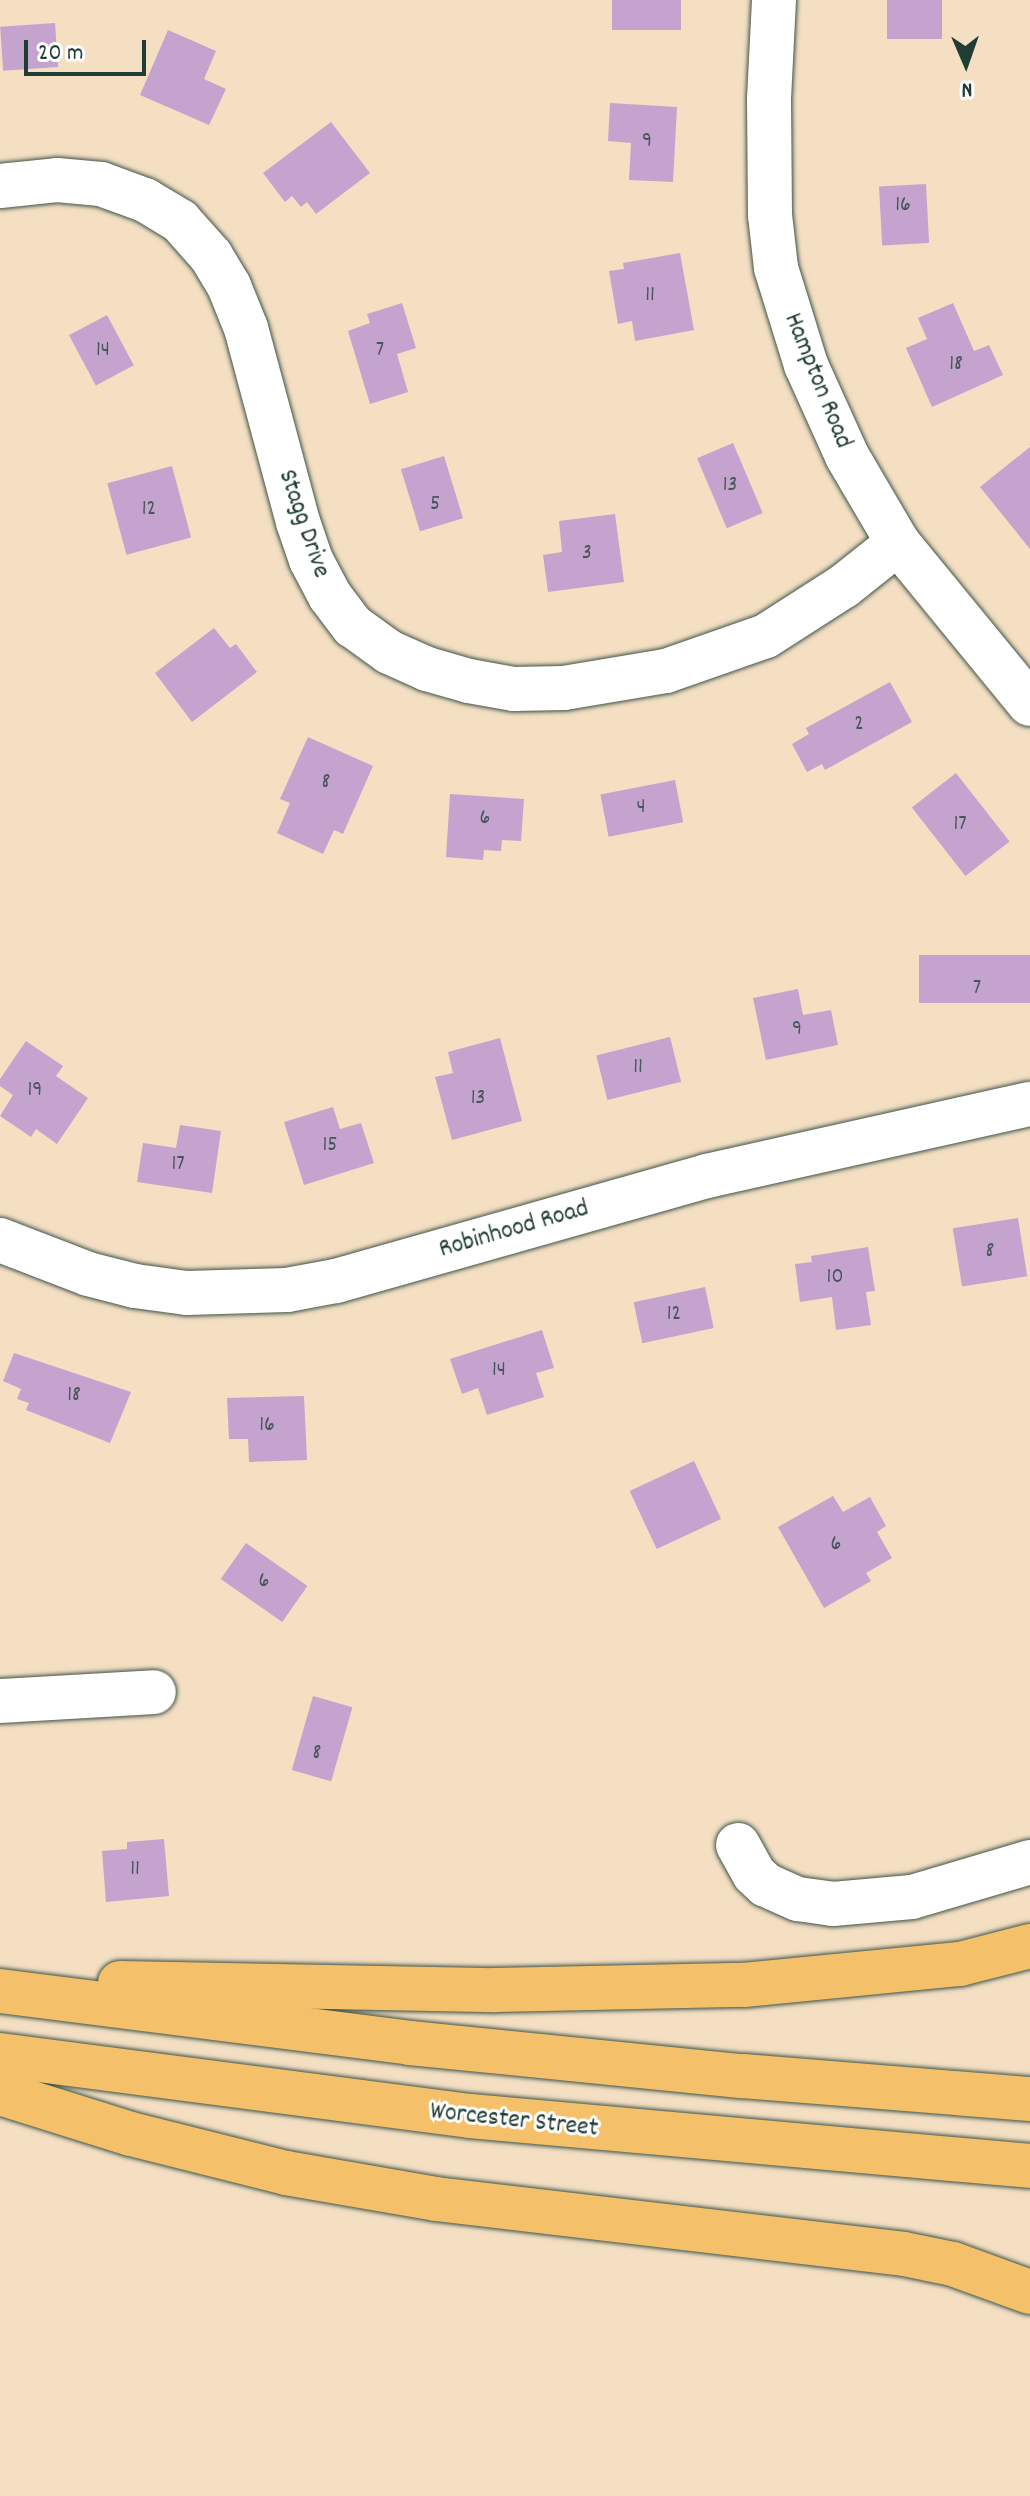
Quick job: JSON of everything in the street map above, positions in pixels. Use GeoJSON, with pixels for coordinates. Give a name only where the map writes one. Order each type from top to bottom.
{"type":"FeatureCollection","features":[{"type":"Feature","properties":{"kind":"highway"},"geometry":{"type":"LineString","coordinates":[[0,1981],[495,1990],[687,1987],[889,1973],[960,1964],[1030,1946]]}},
{"type":"Feature","properties":{"kind":"highway"},"geometry":{"type":"LineString","coordinates":[[0,1991],[410,2043],[743,2076],[1030,2099]]}},
{"type":"Feature","properties":{"kind":"highway","name":"Worcester Street"},"geometry":{"type":"LineString","coordinates":[[0,2055],[470,2116],[1030,2166]]}},
{"type":"Feature","properties":{"kind":"highway"},"geometry":{"type":"LineString","coordinates":[[0,2093],[131,2134],[286,2173],[436,2199],[891,2252],[953,2264],[1030,2292]]}},
{"type":"Feature","properties":{"kind":"street","name":"Hampton Road"},"geometry":{"type":"LineString","coordinates":[[774,0],[770,215],[776,268],[788,314],[824,412],[898,543],[1030,704]]}},
{"type":"Feature","properties":{"kind":"street","name":"Stagg Drive"},"geometry":{"type":"LineString","coordinates":[[0,186],[57,180],[101,184],[145,200],[180,221],[211,256],[229,286],[240,314],[311,560],[330,596],[353,626],[389,652],[427,669],[514,689],[564,688],[666,671],[766,636],[844,586],[898,543]]}},
{"type":"Feature","properties":{"kind":"street","name":"Robinhood Road"},"geometry":{"type":"LineString","coordinates":[[0,1240],[88,1274],[135,1286],[187,1293],[287,1290],[336,1281],[707,1176],[1030,1104]]}},
{"type":"Feature","properties":{"kind":"street"},"geometry":{"type":"LineString","coordinates":[[0,1701],[154,1692]]}},
{"type":"Feature","properties":{"kind":"street"},"geometry":{"type":"LineString","coordinates":[[738,1845],[754,1874],[766,1885],[798,1899],[833,1904],[912,1897],[1030,1862]]}},
{"type":"Feature","properties":{"kind":"building"},"geometry":{"type":"Polygon","coordinates":[[[612,0],[681,0],[681,30],[612,30],[612,0]]]}},
{"type":"Feature","properties":{"kind":"building"},"geometry":{"type":"Polygon","coordinates":[[[887,0],[942,0],[942,39],[887,39],[887,0]]]}},
{"type":"Feature","properties":{"kind":"building"},"geometry":{"type":"Polygon","coordinates":[[[55,23],[58,67],[3,71],[0,27],[55,23]]]}},
{"type":"Feature","properties":{"kind":"building"},"geometry":{"type":"Polygon","coordinates":[[[168,30],[216,51],[204,79],[226,89],[209,125],[140,95],[168,30]]]}},
{"type":"Feature","properties":{"kind":"building"},"geometry":{"type":"Polygon","coordinates":[[[610,103],[677,107],[673,182],[629,180],[631,143],[608,141],[610,103]]]}},
{"type":"Feature","properties":{"kind":"building"},"geometry":{"type":"Polygon","coordinates":[[[331,122],[370,173],[316,214],[307,202],[301,207],[292,196],[285,202],[263,173],[331,122]]]}},
{"type":"Feature","properties":{"kind":"building"},"geometry":{"type":"Polygon","coordinates":[[[926,184],[929,243],[882,245],[879,186],[926,184]]]}},
{"type":"Feature","properties":{"kind":"building"},"geometry":{"type":"Polygon","coordinates":[[[680,253],[694,330],[635,341],[632,321],[618,324],[609,271],[624,269],[623,263],[680,253]]]}},
{"type":"Feature","properties":{"kind":"building"},"geometry":{"type":"Polygon","coordinates":[[[402,303],[416,348],[397,354],[408,392],[370,404],[348,331],[370,323],[367,314],[402,303]]]}},
{"type":"Feature","properties":{"kind":"building"},"geometry":{"type":"Polygon","coordinates":[[[953,303],[974,351],[989,345],[1003,375],[932,407],[906,348],[927,339],[918,318],[953,303]]]}},
{"type":"Feature","properties":{"kind":"building"},"geometry":{"type":"Polygon","coordinates":[[[107,315],[134,365],[96,386],[69,335],[107,315]]]}},
{"type":"Feature","properties":{"kind":"building"},"geometry":{"type":"Polygon","coordinates":[[[733,443],[763,513],[727,528],[697,458],[733,443]]]}},
{"type":"Feature","properties":{"kind":"building"},"geometry":{"type":"Polygon","coordinates":[[[1030,447],[1030,549],[980,487],[1030,447]]]}},
{"type":"Feature","properties":{"kind":"building"},"geometry":{"type":"Polygon","coordinates":[[[444,456],[463,518],[420,531],[401,469],[444,456]]]}},
{"type":"Feature","properties":{"kind":"building"},"geometry":{"type":"Polygon","coordinates":[[[172,466],[191,537],[126,555],[107,483],[172,466]]]}},
{"type":"Feature","properties":{"kind":"building"},"geometry":{"type":"Polygon","coordinates":[[[615,514],[624,582],[548,592],[543,555],[562,552],[559,521],[615,514]]]}},
{"type":"Feature","properties":{"kind":"building"},"geometry":{"type":"Polygon","coordinates":[[[214,628],[230,648],[236,644],[257,672],[192,722],[155,673],[214,628]]]}},
{"type":"Feature","properties":{"kind":"building"},"geometry":{"type":"Polygon","coordinates":[[[890,682],[912,722],[825,770],[822,764],[807,772],[792,744],[809,734],[806,728],[890,682]]]}},
{"type":"Feature","properties":{"kind":"building"},"geometry":{"type":"Polygon","coordinates":[[[308,737],[373,766],[343,834],[334,830],[323,854],[277,833],[290,803],[280,799],[308,737]]]}},
{"type":"Feature","properties":{"kind":"building"},"geometry":{"type":"Polygon","coordinates":[[[956,773],[1010,842],[965,876],[912,807],[956,773]]]}},
{"type":"Feature","properties":{"kind":"building"},"geometry":{"type":"Polygon","coordinates":[[[675,780],[683,822],[609,837],[600,795],[675,780]]]}},
{"type":"Feature","properties":{"kind":"building"},"geometry":{"type":"Polygon","coordinates":[[[450,794],[524,799],[521,841],[502,840],[501,851],[484,850],[483,860],[446,857],[450,794]]]}},
{"type":"Feature","properties":{"kind":"building"},"geometry":{"type":"Polygon","coordinates":[[[919,955],[1030,955],[1030,1003],[919,1003],[919,955]]]}},
{"type":"Feature","properties":{"kind":"building"},"geometry":{"type":"Polygon","coordinates":[[[798,989],[803,1015],[831,1010],[838,1045],[766,1060],[753,998],[798,989]]]}},
{"type":"Feature","properties":{"kind":"building"},"geometry":{"type":"Polygon","coordinates":[[[670,1037],[681,1082],[607,1100],[596,1055],[670,1037]]]}},
{"type":"Feature","properties":{"kind":"building"},"geometry":{"type":"Polygon","coordinates":[[[500,1038],[522,1121],[452,1140],[435,1077],[453,1073],[448,1052],[500,1038]]]}},
{"type":"Feature","properties":{"kind":"building"},"geometry":{"type":"Polygon","coordinates":[[[26,1041],[63,1066],[56,1076],[88,1098],[57,1144],[36,1129],[31,1137],[0,1116],[13,1095],[0,1086],[0,1079],[26,1041]]]}},
{"type":"Feature","properties":{"kind":"building"},"geometry":{"type":"Polygon","coordinates":[[[333,1107],[340,1129],[361,1123],[374,1163],[304,1185],[284,1122],[333,1107]]]}},
{"type":"Feature","properties":{"kind":"building"},"geometry":{"type":"Polygon","coordinates":[[[180,1125],[221,1131],[212,1193],[137,1182],[143,1143],[176,1148],[180,1125]]]}},
{"type":"Feature","properties":{"kind":"building"},"geometry":{"type":"Polygon","coordinates":[[[1018,1218],[1027,1276],[962,1287],[953,1228],[1018,1218]]]}},
{"type":"Feature","properties":{"kind":"building"},"geometry":{"type":"Polygon","coordinates":[[[868,1247],[875,1291],[866,1292],[871,1325],[836,1330],[832,1297],[800,1302],[795,1264],[812,1262],[811,1256],[868,1247]]]}},
{"type":"Feature","properties":{"kind":"building"},"geometry":{"type":"Polygon","coordinates":[[[705,1287],[714,1328],[642,1343],[634,1302],[705,1287]]]}},
{"type":"Feature","properties":{"kind":"building"},"geometry":{"type":"Polygon","coordinates":[[[542,1330],[554,1368],[536,1373],[544,1397],[487,1415],[478,1388],[462,1394],[450,1359],[542,1330]]]}},
{"type":"Feature","properties":{"kind":"building"},"geometry":{"type":"Polygon","coordinates":[[[14,1353],[131,1392],[110,1443],[26,1410],[29,1403],[17,1399],[21,1389],[3,1381],[14,1353]]]}},
{"type":"Feature","properties":{"kind":"building"},"geometry":{"type":"Polygon","coordinates":[[[304,1396],[307,1460],[249,1462],[248,1439],[229,1439],[227,1398],[304,1396]]]}},
{"type":"Feature","properties":{"kind":"building"},"geometry":{"type":"Polygon","coordinates":[[[694,1461],[721,1519],[657,1549],[630,1491],[694,1461]]]}},
{"type":"Feature","properties":{"kind":"building"},"geometry":{"type":"Polygon","coordinates":[[[833,1496],[843,1512],[870,1497],[886,1526],[877,1532],[892,1558],[866,1573],[871,1581],[824,1608],[778,1527],[833,1496]]]}},
{"type":"Feature","properties":{"kind":"building"},"geometry":{"type":"Polygon","coordinates":[[[246,1543],[307,1586],[282,1622],[221,1579],[246,1543]]]}},
{"type":"Feature","properties":{"kind":"building"},"geometry":{"type":"Polygon","coordinates":[[[313,1696],[352,1707],[331,1781],[292,1770],[313,1696]]]}},
{"type":"Feature","properties":{"kind":"building"},"geometry":{"type":"Polygon","coordinates":[[[164,1839],[169,1896],[106,1902],[102,1851],[127,1849],[127,1842],[164,1839]]]}}]}
